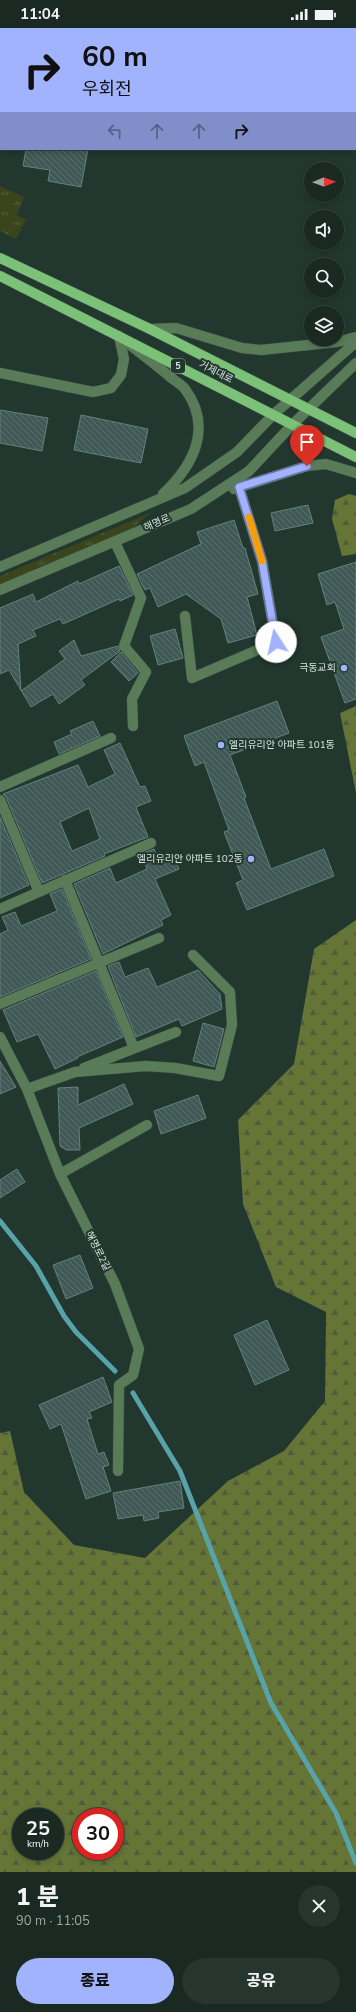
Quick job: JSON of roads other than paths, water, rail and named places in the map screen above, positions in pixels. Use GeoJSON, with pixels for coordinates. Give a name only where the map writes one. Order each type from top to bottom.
{"type":"FeatureCollection","features":[{"type":"Feature","properties":{"kind":"main road","name":"거제대로"},"geometry":{"type":"LineString","coordinates":[[0,258],[150,329],[356,433]]}},
{"type":"Feature","properties":{"kind":"main road","name":"거제대로"},"geometry":{"type":"LineString","coordinates":[[0,276],[356,457]]}},
{"type":"Feature","properties":{"kind":"street"},"geometry":{"type":"LineString","coordinates":[[150,329],[176,328],[242,348],[261,350],[336,342],[356,336]]}},
{"type":"Feature","properties":{"kind":"street"},"geometry":{"type":"LineString","coordinates":[[0,373],[93,392],[111,388],[121,376],[124,359],[119,336]]}},
{"type":"Feature","properties":{"kind":"street"},"geometry":{"type":"LineString","coordinates":[[119,336],[184,388],[197,412],[199,436],[191,461],[178,480],[157,500]]}},
{"type":"Feature","properties":{"kind":"street"},"geometry":{"type":"LineString","coordinates":[[0,567],[185,488],[237,452],[274,414],[356,342]]}},
{"type":"Feature","properties":{"kind":"street","name":"해명로"},"geometry":{"type":"LineString","coordinates":[[0,590],[190,509],[209,498],[249,471],[293,424],[309,410],[356,362]]}},
{"type":"Feature","properties":{"kind":"street"},"geometry":{"type":"LineString","coordinates":[[209,498],[307,466],[326,464],[356,473]]}},
{"type":"Feature","properties":{"kind":"street"},"geometry":{"type":"LineString","coordinates":[[185,616],[192,678],[276,642],[262,561],[239,487]]}},
{"type":"Feature","properties":{"kind":"street"},"geometry":{"type":"LineString","coordinates":[[115,542],[141,598],[124,646],[146,672],[132,699],[133,726]]}},
{"type":"Feature","properties":{"kind":"street"},"geometry":{"type":"LineString","coordinates":[[0,787],[111,738]]}},
{"type":"Feature","properties":{"kind":"street"},"geometry":{"type":"LineString","coordinates":[[0,800],[39,892]]}},
{"type":"Feature","properties":{"kind":"street"},"geometry":{"type":"LineString","coordinates":[[0,909],[151,843]]}},
{"type":"Feature","properties":{"kind":"street"},"geometry":{"type":"LineString","coordinates":[[65,880],[98,964],[134,1048]]}},
{"type":"Feature","properties":{"kind":"street"},"geometry":{"type":"LineString","coordinates":[[0,1004],[159,938]]}},
{"type":"Feature","properties":{"kind":"street"},"geometry":{"type":"LineString","coordinates":[[75,1072],[146,1066],[175,1068],[219,1076],[232,1025],[230,992],[193,955]]}},
{"type":"Feature","properties":{"kind":"street"},"geometry":{"type":"LineString","coordinates":[[27,1089],[75,1072],[176,1032]]}},
{"type":"Feature","properties":{"kind":"street","name":"해명로2길"},"geometry":{"type":"LineString","coordinates":[[0,1037],[27,1089],[60,1174],[115,1284],[139,1349],[133,1375],[119,1385],[118,1470]]}},
{"type":"Feature","properties":{"kind":"street"},"geometry":{"type":"LineString","coordinates":[[60,1174],[147,1125]]}},
{"type":"Feature","properties":{"kind":"waterway"},"geometry":{"type":"LineString","coordinates":[[0,1221],[36,1266],[64,1316],[76,1332],[115,1371]]}},
{"type":"Feature","properties":{"kind":"waterway"},"geometry":{"type":"LineString","coordinates":[[133,1393],[180,1471],[271,1703],[336,1813],[356,1863]]}},
{"type":"Feature","properties":{"kind":"place","name":"극동교회"},"geometry":{"type":"Point","coordinates":[344,668]}},
{"type":"Feature","properties":{"kind":"place","name":"엘리유리안 아파트 101동"},"geometry":{"type":"Point","coordinates":[221,745]}},
{"type":"Feature","properties":{"kind":"place","name":"엘리유리안 아파트 102동"},"geometry":{"type":"Point","coordinates":[251,859]}}]}
